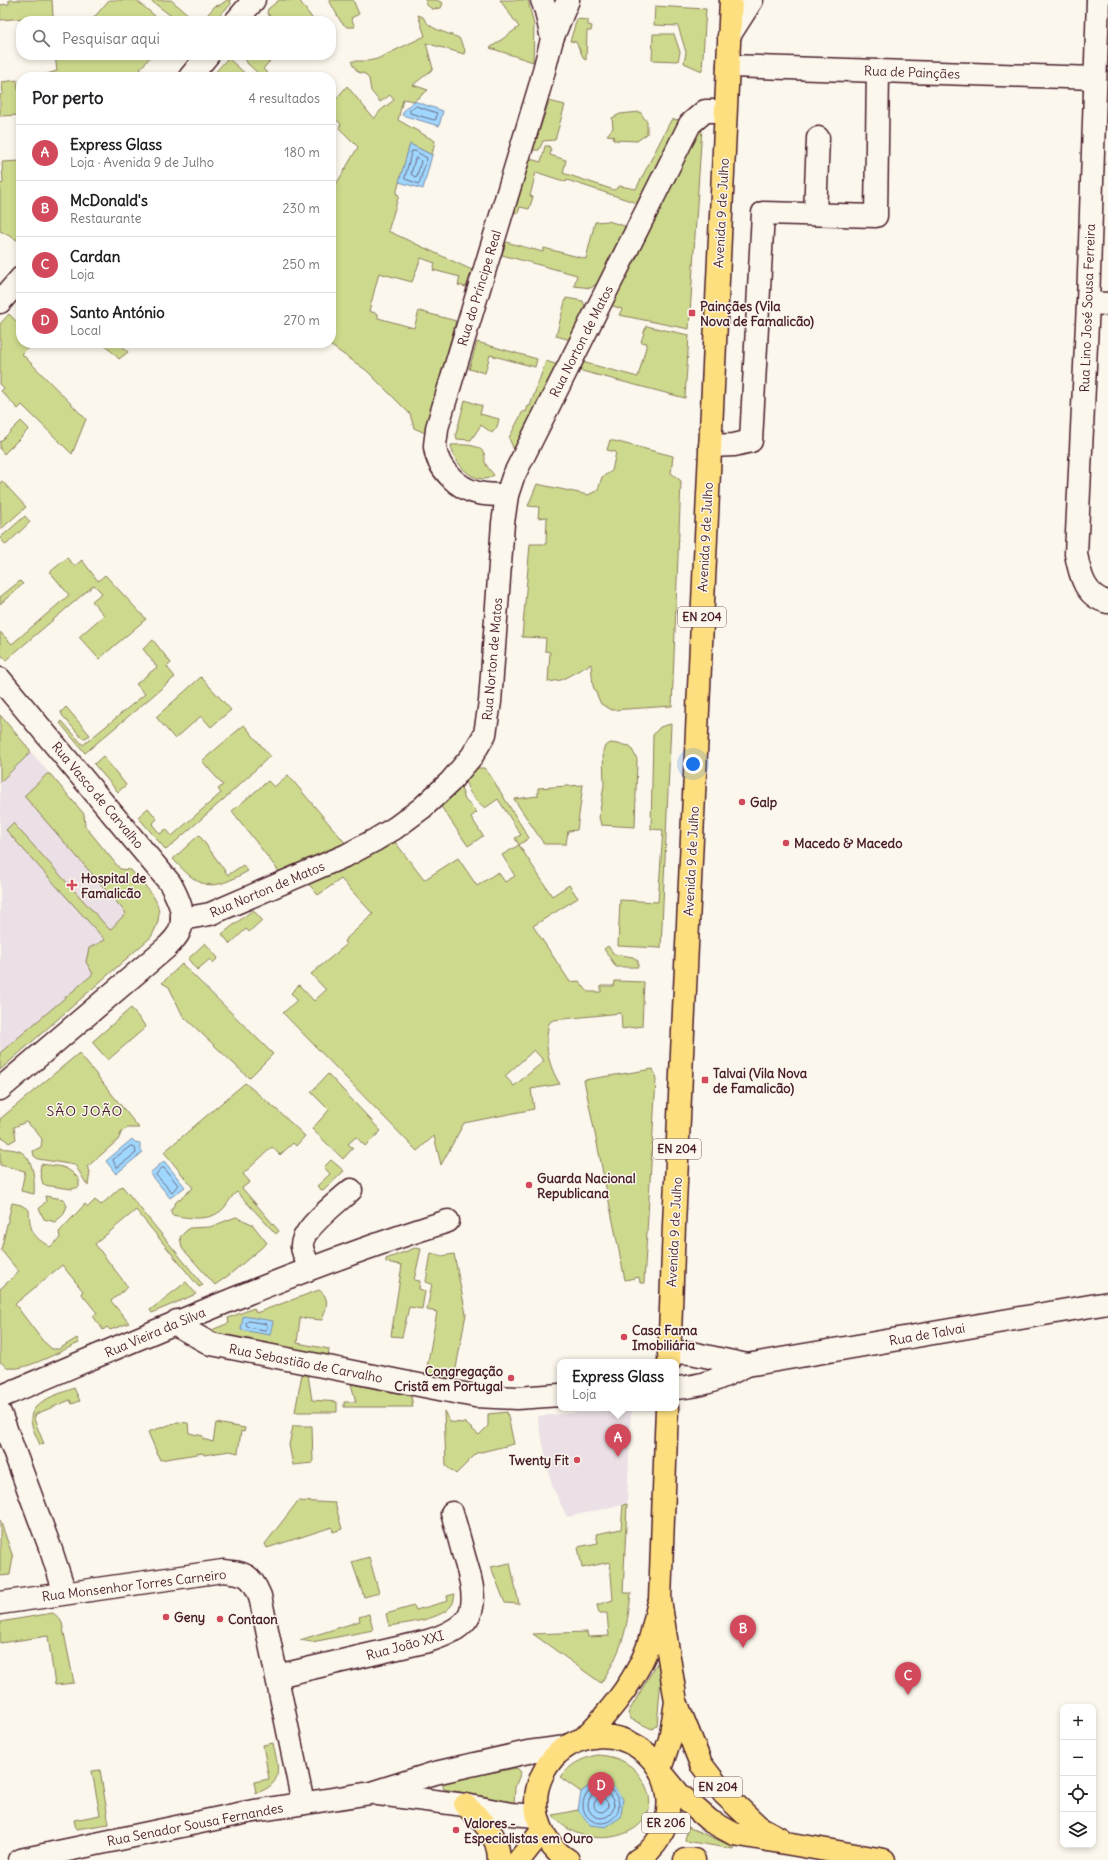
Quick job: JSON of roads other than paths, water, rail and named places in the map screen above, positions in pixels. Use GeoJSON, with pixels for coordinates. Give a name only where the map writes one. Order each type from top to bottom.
{"type":"FeatureCollection","features":[{"type":"Feature","properties":{"kind":"main road","name":"Avenida 9 de Julho"},"geometry":{"type":"LineString","coordinates":[[669,1357],[672,1258],[731,0]]}},
{"type":"Feature","properties":{"kind":"main road","name":"EN 204"},"geometry":{"type":"LineString","coordinates":[[667,1411],[660,1600],[676,1702],[701,1764],[724,1794],[759,1826],[793,1845],[884,1860]]}},
{"type":"Feature","properties":{"kind":"main road","name":"EN 204"},"geometry":{"type":"LineString","coordinates":[[539,1823],[536,1800],[538,1785],[544,1770],[554,1757],[574,1743],[605,1716],[628,1685],[648,1646],[660,1600]]}},
{"type":"Feature","properties":{"kind":"main road"},"geometry":{"type":"LineString","coordinates":[[662,1772],[670,1739],[676,1702]]}},
{"type":"Feature","properties":{"kind":"main road"},"geometry":{"type":"LineString","coordinates":[[574,1743],[600,1736],[618,1738],[634,1744],[649,1755],[680,1794],[710,1821],[734,1834],[793,1845]]}},
{"type":"Feature","properties":{"kind":"main road","name":"ER 206"},"geometry":{"type":"LineString","coordinates":[[637,1860],[644,1856],[656,1844],[665,1828],[669,1811],[669,1793],[662,1772]]}},
{"type":"Feature","properties":{"kind":"main road"},"geometry":{"type":"LineString","coordinates":[[465,1805],[486,1823],[494,1837],[499,1852],[499,1860]]}},
{"type":"Feature","properties":{"kind":"main road"},"geometry":{"type":"LineString","coordinates":[[519,1860],[539,1823]]}},
{"type":"Feature","properties":{"kind":"main road"},"geometry":{"type":"LineString","coordinates":[[539,1823],[550,1845],[568,1860]]}},
{"type":"Feature","properties":{"kind":"main road"},"geometry":{"type":"LineString","coordinates":[[684,1860],[694,1860]]}},
{"type":"Feature","properties":{"kind":"street"},"geometry":{"type":"LineString","coordinates":[[240,16],[254,0]]}},
{"type":"Feature","properties":{"kind":"street","name":"Rua do Príncipe Real"},"geometry":{"type":"LineString","coordinates":[[542,0],[552,39]]}},
{"type":"Feature","properties":{"kind":"street","name":"Rua do Príncipe Real"},"geometry":{"type":"LineString","coordinates":[[507,496],[478,493],[458,484],[438,459],[435,446],[437,428],[538,92],[552,39],[568,0]]}},
{"type":"Feature","properties":{"kind":"street"},"geometry":{"type":"LineString","coordinates":[[729,36],[752,0]]}},
{"type":"Feature","properties":{"kind":"street","name":"Rua Lino José Sousa Ferreira"},"geometry":{"type":"LineString","coordinates":[[1098,0],[1095,78],[1098,304],[1076,554],[1080,575],[1089,592],[1108,602]]}},
{"type":"Feature","properties":{"kind":"street"},"geometry":{"type":"LineString","coordinates":[[194,72],[204,60]]}},
{"type":"Feature","properties":{"kind":"street","name":"Rua de Painçães"},"geometry":{"type":"LineString","coordinates":[[728,66],[1095,78]]}},
{"type":"Feature","properties":{"kind":"street"},"geometry":{"type":"LineString","coordinates":[[710,446],[734,445],[751,441],[763,213],[876,216],[878,70]]}},
{"type":"Feature","properties":{"kind":"street","name":"Rua Norton de Matos"},"geometry":{"type":"LineString","coordinates":[[182,919],[210,914],[347,855],[395,828],[422,808],[450,782],[472,756],[485,734],[490,702],[503,523],[507,496],[516,470],[690,124],[704,111],[725,111]]}},
{"type":"Feature","properties":{"kind":"street"},"geometry":{"type":"LineString","coordinates":[[815,214],[818,138]]}},
{"type":"Feature","properties":{"kind":"street"},"geometry":{"type":"LineString","coordinates":[[0,302],[16,284]]}},
{"type":"Feature","properties":{"kind":"street","name":"Rua Vasco de Carvalho"},"geometry":{"type":"LineString","coordinates":[[0,679],[170,883],[180,900],[182,919]]}},
{"type":"Feature","properties":{"kind":"street"},"geometry":{"type":"LineString","coordinates":[[0,1089],[167,947],[179,933],[182,919]]}},
{"type":"Feature","properties":{"kind":"street"},"geometry":{"type":"LineString","coordinates":[[310,1268],[302,1246],[305,1235],[311,1227],[350,1190]]}},
{"type":"Feature","properties":{"kind":"street","name":"Rua Vieira da Silva"},"geometry":{"type":"LineString","coordinates":[[0,1398],[177,1321],[310,1268],[448,1221]]}},
{"type":"Feature","properties":{"kind":"street","name":"Rua de Talvai"},"geometry":{"type":"LineString","coordinates":[[679,1388],[693,1387],[713,1382],[747,1365],[1108,1303]]}},
{"type":"Feature","properties":{"kind":"street","name":"Rua Sebastião de Carvalho"},"geometry":{"type":"LineString","coordinates":[[177,1321],[182,1328],[211,1344],[417,1385],[495,1398],[557,1395]]}},
{"type":"Feature","properties":{"kind":"street","name":"Rua de Talvai"},"geometry":{"type":"LineString","coordinates":[[669,1357],[691,1353],[747,1365]]}},
{"type":"Feature","properties":{"kind":"street"},"geometry":{"type":"LineString","coordinates":[[0,1413],[51,1550],[65,1593]]}},
{"type":"Feature","properties":{"kind":"street","name":"Rua João XXI"},"geometry":{"type":"LineString","coordinates":[[277,1676],[428,1642],[456,1630],[466,1620],[472,1610],[474,1596],[472,1581],[452,1512]]}},
{"type":"Feature","properties":{"kind":"street","name":"Rua Monsenhor Torres Carneiro"},"geometry":{"type":"LineString","coordinates":[[0,1603],[223,1571],[248,1576],[255,1583],[260,1596],[303,1803]]}},
{"type":"Feature","properties":{"kind":"street","name":"Rua Senador Sousa Fernandes"},"geometry":{"type":"LineString","coordinates":[[20,1860],[248,1812],[371,1793],[435,1773],[574,1743]]}},
{"type":"Feature","properties":{"kind":"street","name":"Rua Senador Sousa Fernandes"},"geometry":{"type":"LineString","coordinates":[[371,1793],[465,1805],[510,1814],[539,1823]]}},
{"type":"Feature","properties":{"kind":"water"},"geometry":{"type":"Polygon","coordinates":[[[414,101],[443,111],[439,126],[402,115],[405,109],[414,101]]]}},
{"type":"Feature","properties":{"kind":"water"},"geometry":{"type":"Polygon","coordinates":[[[410,144],[432,155],[423,189],[399,182],[410,144]]]}},
{"type":"Feature","properties":{"kind":"water"},"geometry":{"type":"Polygon","coordinates":[[[132,1139],[135,1142],[140,1143],[140,1149],[143,1152],[116,1174],[106,1161],[132,1139]]]}},
{"type":"Feature","properties":{"kind":"water"},"geometry":{"type":"Polygon","coordinates":[[[164,1161],[185,1187],[170,1198],[150,1173],[164,1161]]]}},
{"type":"Feature","properties":{"kind":"water"},"geometry":{"type":"Polygon","coordinates":[[[243,1316],[273,1321],[270,1335],[241,1330],[243,1316]]]}},
{"type":"Feature","properties":{"kind":"water"},"geometry":{"type":"Polygon","coordinates":[[[594,1782],[612,1785],[623,1799],[621,1817],[606,1827],[590,1825],[578,1810],[581,1792],[594,1782]]]}},
{"type":"Feature","properties":{"kind":"place","name":"Painçães (Vila Nova de Famalicão)"},"geometry":{"type":"Point","coordinates":[692,313]}},
{"type":"Feature","properties":{"kind":"place","name":"Galp"},"geometry":{"type":"Point","coordinates":[742,802]}},
{"type":"Feature","properties":{"kind":"place","name":"Macedo & Macedo"},"geometry":{"type":"Point","coordinates":[786,843]}},
{"type":"Feature","properties":{"kind":"place","name":"Hospital de Famalicão"},"geometry":{"type":"Point","coordinates":[72,885]}},
{"type":"Feature","properties":{"kind":"place","name":"Talvai (Vila Nova de Famalicão)"},"geometry":{"type":"Point","coordinates":[705,1080]}},
{"type":"Feature","properties":{"kind":"place","name":"Guarda Nacional Republicana"},"geometry":{"type":"Point","coordinates":[529,1185]}},
{"type":"Feature","properties":{"kind":"place","name":"Casa Fama Imobiliária"},"geometry":{"type":"Point","coordinates":[624,1337]}},
{"type":"Feature","properties":{"kind":"place","name":"Congregação Cristã em Portugal"},"geometry":{"type":"Point","coordinates":[511,1378]}},
{"type":"Feature","properties":{"kind":"place","name":"Express Glass"},"geometry":{"type":"Point","coordinates":[618,1457]}},
{"type":"Feature","properties":{"kind":"place","name":"Twenty Fit"},"geometry":{"type":"Point","coordinates":[577,1460]}},
{"type":"Feature","properties":{"kind":"place","name":"Geny"},"geometry":{"type":"Point","coordinates":[166,1617]}},
{"type":"Feature","properties":{"kind":"place","name":"Contaon"},"geometry":{"type":"Point","coordinates":[220,1619]}},
{"type":"Feature","properties":{"kind":"place","name":"McDonald's"},"geometry":{"type":"Point","coordinates":[743,1648]}},
{"type":"Feature","properties":{"kind":"place","name":"Cardan"},"geometry":{"type":"Point","coordinates":[908,1695]}},
{"type":"Feature","properties":{"kind":"place","name":"Santo António"},"geometry":{"type":"Point","coordinates":[601,1805]}},
{"type":"Feature","properties":{"kind":"place","name":"Valores - Especialistas em Ouro"},"geometry":{"type":"Point","coordinates":[456,1830]}},
{"type":"Feature","properties":{"kind":"district","name":"SÃO JOÃO"},"geometry":{"type":"Point","coordinates":[85,1111]}}]}
